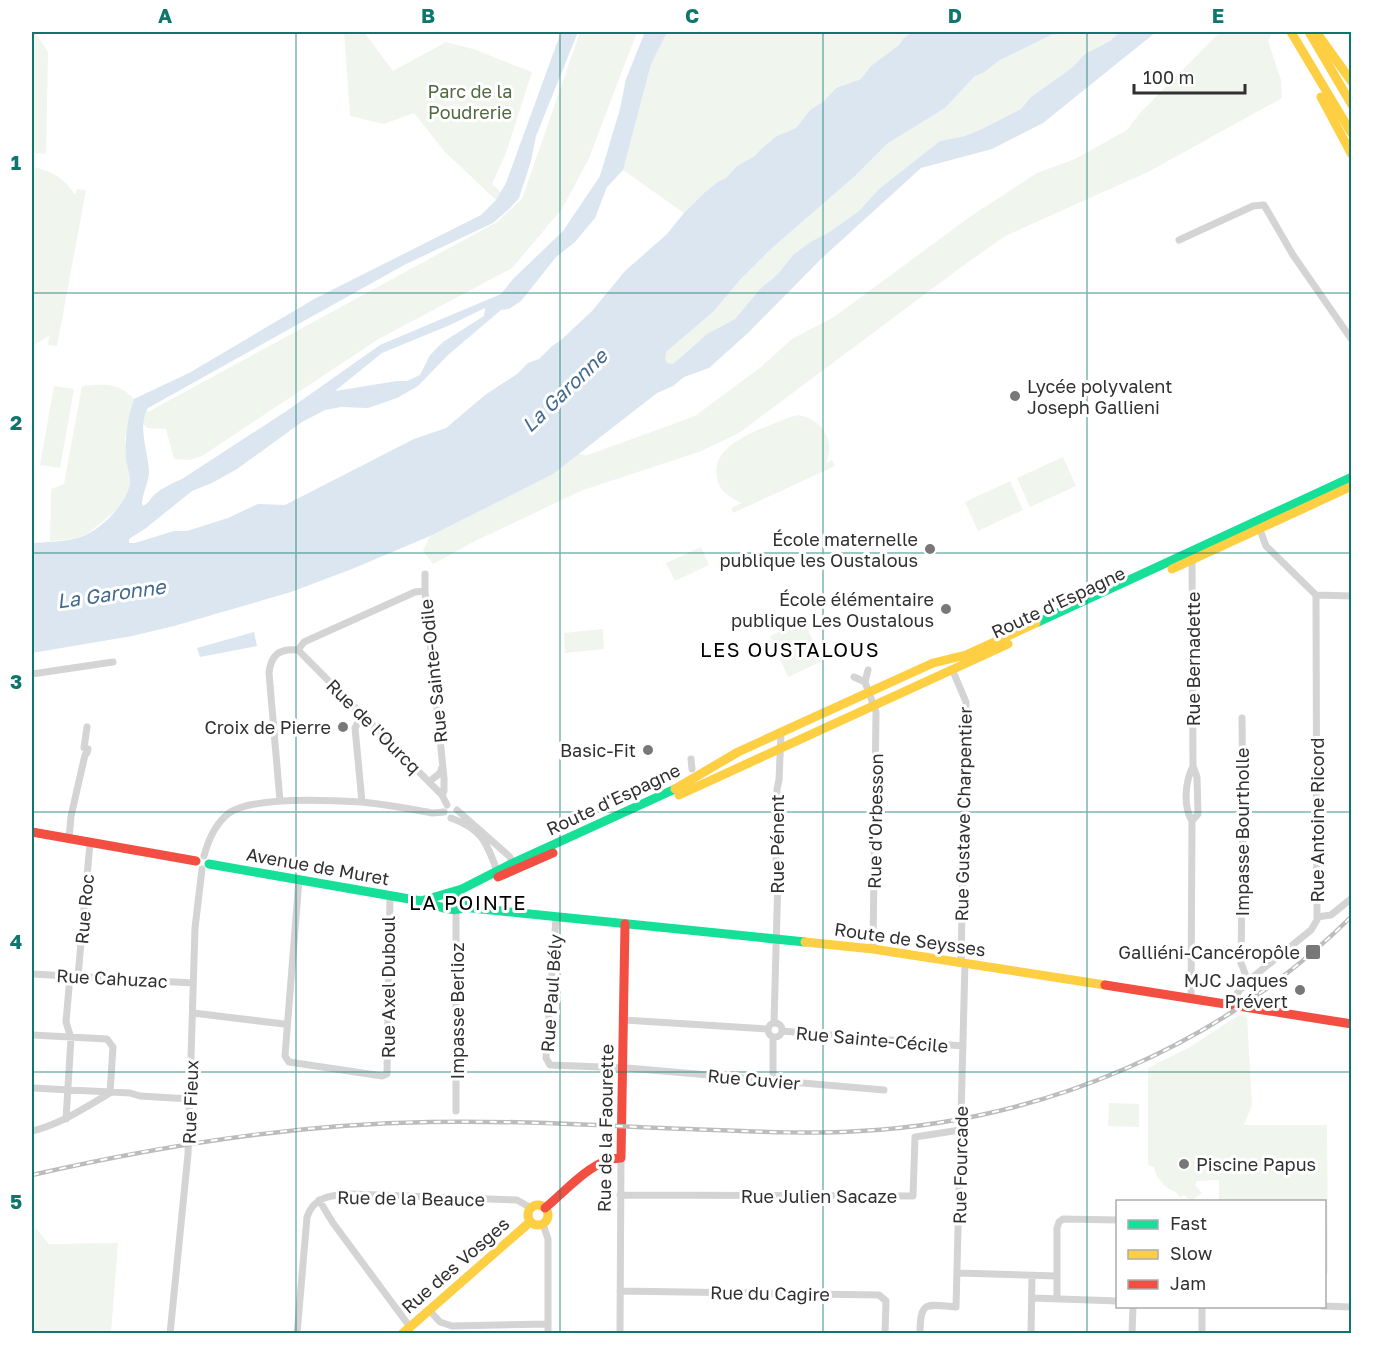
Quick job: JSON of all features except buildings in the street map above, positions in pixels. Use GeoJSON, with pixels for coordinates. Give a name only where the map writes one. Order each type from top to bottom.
{"type":"FeatureCollection","features":[{"type":"Feature","properties":{"kind":"main road"},"geometry":{"type":"LineString","coordinates":[[1291,32],[1352,134]]}},
{"type":"Feature","properties":{"kind":"main road"},"geometry":{"type":"LineString","coordinates":[[1309,32],[1352,105]]}},
{"type":"Feature","properties":{"kind":"main road"},"geometry":{"type":"LineString","coordinates":[[1316,32],[1323,38],[1352,82]]}},
{"type":"Feature","properties":{"kind":"main road"},"geometry":{"type":"LineString","coordinates":[[1305,56],[1320,96],[1352,155]]}},
{"type":"Feature","properties":{"kind":"main road","name":"Route d'Espagne"},"geometry":{"type":"LineString","coordinates":[[513,867],[952,669],[1258,525],[1352,477]]}},
{"type":"Feature","properties":{"kind":"main road","name":"Route d'Espagne"},"geometry":{"type":"LineString","coordinates":[[1258,525],[1352,486]]}},
{"type":"Feature","properties":{"kind":"main road","name":"Route d'Espagne"},"geometry":{"type":"LineString","coordinates":[[457,891],[499,874],[686,784],[738,753],[933,663],[966,655],[1192,556]]}},
{"type":"Feature","properties":{"kind":"main road","name":"Avenue de Muret"},"geometry":{"type":"LineString","coordinates":[[32,832],[70,835],[90,843],[390,895],[445,907]]}},
{"type":"Feature","properties":{"kind":"main road","name":"Route d'Espagne"},"geometry":{"type":"LineString","coordinates":[[460,906],[470,892],[499,874]]}},
{"type":"Feature","properties":{"kind":"main road"},"geometry":{"type":"LineString","coordinates":[[457,891],[460,906],[450,911],[445,907],[443,900],[446,894],[457,891]]}},
{"type":"Feature","properties":{"kind":"main road","name":"Avenue de Muret"},"geometry":{"type":"LineString","coordinates":[[422,901],[446,894]]}},
{"type":"Feature","properties":{"kind":"main road","name":"Route de Seysses"},"geometry":{"type":"LineString","coordinates":[[460,906],[478,910],[873,949],[1352,1024]]}},
{"type":"Feature","properties":{"kind":"main road","name":"Rue de la Faourette"},"geometry":{"type":"LineString","coordinates":[[621,1158],[625,924]]}},
{"type":"Feature","properties":{"kind":"main road"},"geometry":{"type":"LineString","coordinates":[[545,1208],[597,1164],[610,1158],[621,1158]]}},
{"type":"Feature","properties":{"kind":"main road"},"geometry":{"type":"LineString","coordinates":[[540,1206],[545,1208],[548,1217],[543,1224],[534,1225],[530,1222],[528,1216],[531,1208],[540,1206]]}},
{"type":"Feature","properties":{"kind":"main road","name":"Rue des Vosges"},"geometry":{"type":"LineString","coordinates":[[406,1330],[530,1222]]}},
{"type":"Feature","properties":{"kind":"street"},"geometry":{"type":"LineString","coordinates":[[1179,240],[1253,206],[1264,205],[1293,255],[1352,340]]}},
{"type":"Feature","properties":{"kind":"street"},"geometry":{"type":"LineString","coordinates":[[1258,525],[1266,546],[1316,595],[1352,596]]}},
{"type":"Feature","properties":{"kind":"street","name":"Rue Bernadette"},"geometry":{"type":"LineString","coordinates":[[1191,999],[1192,821],[1187,812],[1187,777],[1193,766],[1192,556]]}},
{"type":"Feature","properties":{"kind":"street","name":"Rue Sainte-Odile"},"geometry":{"type":"LineString","coordinates":[[425,574],[444,791],[442,795]]}},
{"type":"Feature","properties":{"kind":"street"},"geometry":{"type":"LineString","coordinates":[[280,801],[269,673],[271,661],[276,655],[288,649],[297,651],[304,642],[415,592],[425,591]]}},
{"type":"Feature","properties":{"kind":"street","name":"Rue Antoine Ricord"},"geometry":{"type":"LineString","coordinates":[[1227,1005],[1248,981],[1316,924],[1316,595]]}},
{"type":"Feature","properties":{"kind":"street","name":"Rue de l'Ourcq"},"geometry":{"type":"LineString","coordinates":[[297,651],[442,795],[446,808]]}},
{"type":"Feature","properties":{"kind":"street"},"geometry":{"type":"LineString","coordinates":[[32,674],[113,662]]}},
{"type":"Feature","properties":{"kind":"street","name":"Rue Gustave Charpentier"},"geometry":{"type":"LineString","coordinates":[[952,669],[966,702],[963,962]]}},
{"type":"Feature","properties":{"kind":"street"},"geometry":{"type":"LineString","coordinates":[[868,670],[865,682],[870,693]]}},
{"type":"Feature","properties":{"kind":"street"},"geometry":{"type":"LineString","coordinates":[[854,677],[865,682]]}},
{"type":"Feature","properties":{"kind":"street","name":"Rue d'Orbesson"},"geometry":{"type":"LineString","coordinates":[[870,693],[876,712],[873,949]]}},
{"type":"Feature","properties":{"kind":"street"},"geometry":{"type":"LineString","coordinates":[[362,715],[355,728],[362,802]]}},
{"type":"Feature","properties":{"kind":"street","name":"Impasse Bourtholle"},"geometry":{"type":"LineString","coordinates":[[1242,718],[1241,963],[1248,981]]}},
{"type":"Feature","properties":{"kind":"street"},"geometry":{"type":"LineString","coordinates":[[357,737],[370,724]]}},
{"type":"Feature","properties":{"kind":"street"},"geometry":{"type":"LineString","coordinates":[[70,835],[79,783],[88,749],[84,748],[87,728]]}},
{"type":"Feature","properties":{"kind":"street"},"geometry":{"type":"LineString","coordinates":[[779,749],[781,733]]}},
{"type":"Feature","properties":{"kind":"street","name":"Rue Pénent"},"geometry":{"type":"LineString","coordinates":[[774,1023],[779,749]]}},
{"type":"Feature","properties":{"kind":"street"},"geometry":{"type":"LineString","coordinates":[[691,759],[692,769]]}},
{"type":"Feature","properties":{"kind":"street","name":"Rue Sainte-Odile"},"geometry":{"type":"LineString","coordinates":[[429,782],[440,773],[442,767]]}},
{"type":"Feature","properties":{"kind":"street","name":"Rue Fieux"},"geometry":{"type":"LineString","coordinates":[[170,1334],[188,1166],[195,928],[203,863],[214,832],[229,814],[249,805],[280,801],[362,802],[434,813],[446,808]]}},
{"type":"Feature","properties":{"kind":"street"},"geometry":{"type":"LineString","coordinates":[[499,874],[488,845],[482,837],[469,826],[447,817],[446,808],[454,805],[510,857],[513,867]]}},
{"type":"Feature","properties":{"kind":"street"},"geometry":{"type":"LineString","coordinates":[[451,818],[455,816],[457,810]]}},
{"type":"Feature","properties":{"kind":"street","name":"Rue Roc"},"geometry":{"type":"LineString","coordinates":[[66,1119],[71,1038],[66,1022],[74,976],[90,843]]}},
{"type":"Feature","properties":{"kind":"street","name":"Rue Axel Duboul"},"geometry":{"type":"LineString","coordinates":[[299,879],[285,1056],[289,1062],[382,1076],[387,1074],[390,895]]}},
{"type":"Feature","properties":{"kind":"street"},"geometry":{"type":"LineString","coordinates":[[1317,917],[1331,915],[1352,898]]}},
{"type":"Feature","properties":{"kind":"street","name":"Impasse Berlioz"},"geometry":{"type":"LineString","coordinates":[[456,1111],[460,906]]}},
{"type":"Feature","properties":{"kind":"street","name":"Rue Paul Bély"},"geometry":{"type":"LineString","coordinates":[[556,918],[547,1062],[554,1066],[623,1068]]}},
{"type":"Feature","properties":{"kind":"street","name":"Rue Fourcade"},"geometry":{"type":"LineString","coordinates":[[920,1334],[920,1315],[927,1305],[956,1307],[963,962]]}},
{"type":"Feature","properties":{"kind":"street","name":"Rue Cahuzac"},"geometry":{"type":"LineString","coordinates":[[32,974],[193,983]]}},
{"type":"Feature","properties":{"kind":"street"},"geometry":{"type":"LineString","coordinates":[[193,1013],[284,1024]]}},
{"type":"Feature","properties":{"kind":"street"},"geometry":{"type":"LineString","coordinates":[[624,1020],[767,1029]]}},
{"type":"Feature","properties":{"kind":"street"},"geometry":{"type":"LineString","coordinates":[[767,1029],[774,1023],[780,1025],[782,1031],[779,1037],[773,1038]]}},
{"type":"Feature","properties":{"kind":"street"},"geometry":{"type":"LineString","coordinates":[[767,1029],[773,1038],[773,1080]]}},
{"type":"Feature","properties":{"kind":"street","name":"Rue Sainte-Cécile"},"geometry":{"type":"LineString","coordinates":[[782,1031],[963,1046]]}},
{"type":"Feature","properties":{"kind":"street"},"geometry":{"type":"LineString","coordinates":[[32,1035],[107,1039],[113,1047],[110,1092]]}},
{"type":"Feature","properties":{"kind":"street","name":"Rue Cuvier"},"geometry":{"type":"LineString","coordinates":[[623,1068],[884,1090]]}},
{"type":"Feature","properties":{"kind":"street"},"geometry":{"type":"LineString","coordinates":[[32,1089],[130,1093],[140,1096],[190,1099]]}},
{"type":"Feature","properties":{"kind":"street"},"geometry":{"type":"LineString","coordinates":[[32,1131],[50,1127],[66,1119],[110,1092]]}},
{"type":"Feature","properties":{"kind":"street","name":"Rue Julien Sacaze"},"geometry":{"type":"LineString","coordinates":[[620,1196],[913,1196],[915,1137],[960,1131]]}},
{"type":"Feature","properties":{"kind":"street","name":"Rue de la Faourette"},"geometry":{"type":"LineString","coordinates":[[620,1334],[621,1158]]}},
{"type":"Feature","properties":{"kind":"street","name":"Rue de la Beauce"},"geometry":{"type":"LineString","coordinates":[[297,1334],[307,1217],[310,1208],[319,1200],[331,1195],[351,1194],[517,1200],[531,1208]]}},
{"type":"Feature","properties":{"kind":"street"},"geometry":{"type":"LineString","coordinates":[[319,1200],[406,1330]]}},
{"type":"Feature","properties":{"kind":"street"},"geometry":{"type":"LineString","coordinates":[[1057,1299],[1057,1228],[1059,1222],[1063,1219],[1116,1220]]}},
{"type":"Feature","properties":{"kind":"street"},"geometry":{"type":"LineString","coordinates":[[543,1224],[548,1239],[548,1334]]}},
{"type":"Feature","properties":{"kind":"street"},"geometry":{"type":"LineString","coordinates":[[957,1273],[1056,1276]]}},
{"type":"Feature","properties":{"kind":"street"},"geometry":{"type":"LineString","coordinates":[[1031,1334],[1032,1276]]}},
{"type":"Feature","properties":{"kind":"street","name":"Rue du Cagire"},"geometry":{"type":"LineString","coordinates":[[620,1291],[879,1294],[886,1301],[885,1334]]}},
{"type":"Feature","properties":{"kind":"street"},"geometry":{"type":"LineString","coordinates":[[1032,1298],[1116,1301]]}},
{"type":"Feature","properties":{"kind":"street"},"geometry":{"type":"LineString","coordinates":[[1326,1306],[1352,1307]]}},
{"type":"Feature","properties":{"kind":"street"},"geometry":{"type":"LineString","coordinates":[[1132,1334],[1133,1308]]}},
{"type":"Feature","properties":{"kind":"street"},"geometry":{"type":"LineString","coordinates":[[1202,1308],[1202,1334]]}},
{"type":"Feature","properties":{"kind":"street"},"geometry":{"type":"LineString","coordinates":[[429,1310],[440,1322],[452,1326],[548,1324]]}},
{"type":"Feature","properties":{"kind":"green space"},"geometry":{"type":"Polygon","coordinates":[[[32,32],[35,32],[48,52],[46,154],[32,153],[32,32]]]}},
{"type":"Feature","properties":{"kind":"green space","name":"Parc de la Poudrerie"},"geometry":{"type":"Polygon","coordinates":[[[344,32],[364,32],[393,71],[446,42],[473,49],[532,72],[506,153],[492,184],[501,192],[496,200],[444,151],[414,113],[384,124],[350,116],[344,32]]]}},
{"type":"Feature","properties":{"kind":"green space"},"geometry":{"type":"Polygon","coordinates":[[[580,32],[637,32],[589,158],[562,209],[512,268],[377,340],[202,456],[190,460],[174,459],[166,429],[147,428],[131,410],[125,439],[130,482],[127,496],[120,507],[87,534],[75,539],[50,541],[51,489],[64,484],[82,386],[105,385],[120,388],[148,412],[497,222],[522,199],[580,32]]]}},
{"type":"Feature","properties":{"kind":"green space"},"geometry":{"type":"Polygon","coordinates":[[[667,32],[912,32],[871,66],[861,79],[836,88],[824,101],[810,110],[796,128],[777,136],[755,156],[737,166],[684,213],[623,170],[651,64],[667,32]]]}},
{"type":"Feature","properties":{"kind":"green space"},"geometry":{"type":"Polygon","coordinates":[[[1068,32],[1120,32],[1110,41],[1085,54],[1073,67],[1031,97],[1021,109],[965,136],[940,141],[879,189],[859,211],[793,255],[735,319],[696,343],[673,364],[667,363],[664,359],[666,352],[714,311],[739,281],[772,248],[855,176],[888,143],[945,108],[975,76],[1000,60],[1051,35],[1068,32]]]}},
{"type":"Feature","properties":{"kind":"green space"},"geometry":{"type":"Polygon","coordinates":[[[1220,32],[1273,32],[1268,41],[1281,80],[1282,98],[1148,172],[1005,236],[739,433],[699,452],[583,490],[475,541],[433,564],[423,551],[430,536],[552,474],[578,454],[588,455],[695,416],[761,367],[792,339],[834,317],[971,216],[1037,173],[1075,159],[1127,130],[1140,113],[1220,32]]]}},
{"type":"Feature","properties":{"kind":"green space"},"geometry":{"type":"Polygon","coordinates":[[[32,167],[56,176],[67,184],[75,195],[77,189],[86,190],[57,346],[48,345],[49,336],[32,346],[32,167]]]}},
{"type":"Feature","properties":{"kind":"green space"},"geometry":{"type":"Polygon","coordinates":[[[54,386],[74,389],[60,468],[40,465],[54,386]]]}},
{"type":"Feature","properties":{"kind":"green space"},"geometry":{"type":"Polygon","coordinates":[[[798,415],[814,421],[825,432],[829,446],[826,463],[832,460],[835,466],[733,513],[731,508],[742,503],[733,499],[720,487],[717,465],[722,454],[742,438],[798,415]]]}},
{"type":"Feature","properties":{"kind":"green space"},"geometry":{"type":"Polygon","coordinates":[[[1063,457],[1076,486],[1030,507],[1017,478],[1063,457]]]}},
{"type":"Feature","properties":{"kind":"green space"},"geometry":{"type":"Polygon","coordinates":[[[1010,481],[1023,510],[978,531],[965,502],[1010,481]]]}},
{"type":"Feature","properties":{"kind":"green space"},"geometry":{"type":"Polygon","coordinates":[[[701,547],[709,565],[675,581],[666,563],[701,547]]]}},
{"type":"Feature","properties":{"kind":"green space"},"geometry":{"type":"Polygon","coordinates":[[[804,621],[822,661],[788,677],[770,636],[804,621]]]}},
{"type":"Feature","properties":{"kind":"green space"},"geometry":{"type":"Polygon","coordinates":[[[603,629],[604,649],[565,653],[564,633],[603,629]]]}},
{"type":"Feature","properties":{"kind":"green space"},"geometry":{"type":"Polygon","coordinates":[[[1239,1015],[1247,1017],[1252,1105],[1244,1125],[1327,1125],[1328,1273],[1326,1273],[1326,1200],[1219,1200],[1219,1180],[1197,1181],[1195,1185],[1202,1193],[1190,1200],[1184,1195],[1180,1198],[1176,1192],[1165,1186],[1154,1167],[1148,1165],[1148,1068],[1190,1047],[1239,1015]]]}},
{"type":"Feature","properties":{"kind":"green space"},"geometry":{"type":"Polygon","coordinates":[[[1109,1103],[1139,1104],[1139,1127],[1108,1126],[1109,1103]]]}},
{"type":"Feature","properties":{"kind":"green space"},"geometry":{"type":"Polygon","coordinates":[[[32,1210],[33,1225],[49,1244],[118,1243],[111,1333],[32,1333],[32,1210]]]}},
{"type":"Feature","properties":{"kind":"water","name":"La Garonne"},"geometry":{"type":"Polygon","coordinates":[[[561,32],[578,32],[536,136],[519,198],[508,210],[493,223],[406,264],[148,408],[143,431],[149,472],[142,500],[143,506],[160,490],[182,479],[285,412],[380,345],[501,294],[513,279],[563,231],[600,176],[620,109],[626,79],[645,32],[667,32],[651,64],[623,170],[607,187],[595,218],[575,242],[556,257],[521,301],[509,309],[501,310],[448,355],[418,386],[397,398],[368,408],[341,407],[325,410],[302,422],[237,469],[192,491],[129,539],[129,543],[174,531],[187,531],[228,518],[258,504],[285,505],[414,439],[446,428],[485,395],[517,374],[528,363],[539,359],[561,340],[592,311],[625,271],[667,234],[704,193],[726,178],[737,166],[755,156],[777,136],[796,128],[810,110],[824,101],[836,88],[861,79],[871,66],[912,32],[1068,32],[1051,35],[1000,60],[975,76],[945,108],[888,143],[855,176],[772,248],[739,281],[714,311],[666,352],[667,363],[673,364],[707,334],[735,319],[793,255],[859,211],[879,189],[940,141],[965,136],[1021,109],[1031,97],[1073,67],[1085,54],[1110,41],[1120,32],[1156,32],[1043,123],[992,149],[921,168],[821,259],[749,332],[709,368],[684,377],[673,386],[657,393],[553,474],[430,536],[291,592],[132,636],[32,653],[32,543],[74,539],[92,532],[110,518],[124,500],[130,482],[126,443],[128,421],[134,399],[189,373],[316,298],[481,215],[496,200],[506,183],[561,32]],[[485,308],[382,353],[335,391],[407,381],[420,375],[430,355],[443,342],[484,316],[485,308]]]}},
{"type":"Feature","properties":{"kind":"water"},"geometry":{"type":"Polygon","coordinates":[[[254,632],[257,646],[200,657],[197,648],[254,632]]]}},
{"type":"Feature","properties":{"kind":"railway"},"geometry":{"type":"LineString","coordinates":[[32,1175],[130,1154],[230,1138],[329,1127],[430,1122],[501,1122],[824,1132],[929,1124],[996,1111],[1062,1093],[1126,1068],[1187,1039],[1246,1003],[1301,962],[1352,916]]}},
{"type":"Feature","properties":{"kind":"traffic: fast"},"geometry":{"type":"LineString","coordinates":[[1036,623],[1352,477]]}},
{"type":"Feature","properties":{"kind":"traffic: fast"},"geometry":{"type":"LineString","coordinates":[[421,901],[462,889],[513,863],[675,789]]}},
{"type":"Feature","properties":{"kind":"traffic: fast"},"geometry":{"type":"LineString","coordinates":[[209,864],[421,901],[451,909],[460,909],[463,904],[462,897],[457,891]]}},
{"type":"Feature","properties":{"kind":"traffic: fast"},"geometry":{"type":"LineString","coordinates":[[462,907],[805,942]]}},
{"type":"Feature","properties":{"kind":"traffic: slow"},"geometry":{"type":"LineString","coordinates":[[1291,32],[1352,134]]}},
{"type":"Feature","properties":{"kind":"traffic: slow"},"geometry":{"type":"LineString","coordinates":[[1309,32],[1352,105]]}},
{"type":"Feature","properties":{"kind":"traffic: slow"},"geometry":{"type":"LineString","coordinates":[[1316,32],[1352,82]]}},
{"type":"Feature","properties":{"kind":"traffic: slow"},"geometry":{"type":"LineString","coordinates":[[1321,97],[1352,155]]}},
{"type":"Feature","properties":{"kind":"traffic: slow"},"geometry":{"type":"LineString","coordinates":[[1172,569],[1352,486]]}},
{"type":"Feature","properties":{"kind":"traffic: slow"},"geometry":{"type":"LineString","coordinates":[[675,789],[738,752],[933,663],[966,655],[1036,623]]}},
{"type":"Feature","properties":{"kind":"traffic: slow"},"geometry":{"type":"LineString","coordinates":[[679,795],[1008,644]]}},
{"type":"Feature","properties":{"kind":"traffic: slow"},"geometry":{"type":"LineString","coordinates":[[805,942],[873,949],[1105,985]]}},
{"type":"Feature","properties":{"kind":"traffic: slow"},"geometry":{"type":"LineString","coordinates":[[538,1205],[545,1208],[548,1215],[545,1222],[538,1225],[531,1222],[528,1215],[531,1208],[538,1205]]}},
{"type":"Feature","properties":{"kind":"traffic: slow"},"geometry":{"type":"LineString","coordinates":[[402,1334],[530,1222]]}},
{"type":"Feature","properties":{"kind":"traffic: jam"},"geometry":{"type":"LineString","coordinates":[[32,832],[196,861]]}},
{"type":"Feature","properties":{"kind":"traffic: jam"},"geometry":{"type":"LineString","coordinates":[[498,877],[553,853]]}},
{"type":"Feature","properties":{"kind":"traffic: jam"},"geometry":{"type":"LineString","coordinates":[[545,1208],[590,1169],[611,1159],[621,1158],[625,924]]}},
{"type":"Feature","properties":{"kind":"traffic: jam"},"geometry":{"type":"LineString","coordinates":[[1105,985],[1352,1024]]}},
{"type":"Feature","properties":{"kind":"place","name":"Lycée polyvalent Joseph Gallieni"},"geometry":{"type":"Point","coordinates":[1015,396]}},
{"type":"Feature","properties":{"kind":"place","name":"École maternelle publique les Oustalous"},"geometry":{"type":"Point","coordinates":[930,549]}},
{"type":"Feature","properties":{"kind":"place","name":"École élémentaire publique Les Oustalous"},"geometry":{"type":"Point","coordinates":[946,609]}},
{"type":"Feature","properties":{"kind":"place","name":"Croix de Pierre"},"geometry":{"type":"Point","coordinates":[343,727]}},
{"type":"Feature","properties":{"kind":"place","name":"Basic-Fit"},"geometry":{"type":"Point","coordinates":[648,750]}},
{"type":"Feature","properties":{"kind":"place","name":"Galliéni-Cancéropôle"},"geometry":{"type":"Point","coordinates":[1313,952]}},
{"type":"Feature","properties":{"kind":"place","name":"MJC Jaques Prévert"},"geometry":{"type":"Point","coordinates":[1300,990]}},
{"type":"Feature","properties":{"kind":"place","name":"Piscine Papus"},"geometry":{"type":"Point","coordinates":[1184,1164]}},
{"type":"Feature","properties":{"kind":"district","name":"LES OUSTALOUS"},"geometry":{"type":"Point","coordinates":[790,649]}},
{"type":"Feature","properties":{"kind":"district","name":"LA POINTE"},"geometry":{"type":"Point","coordinates":[468,902]}}]}
